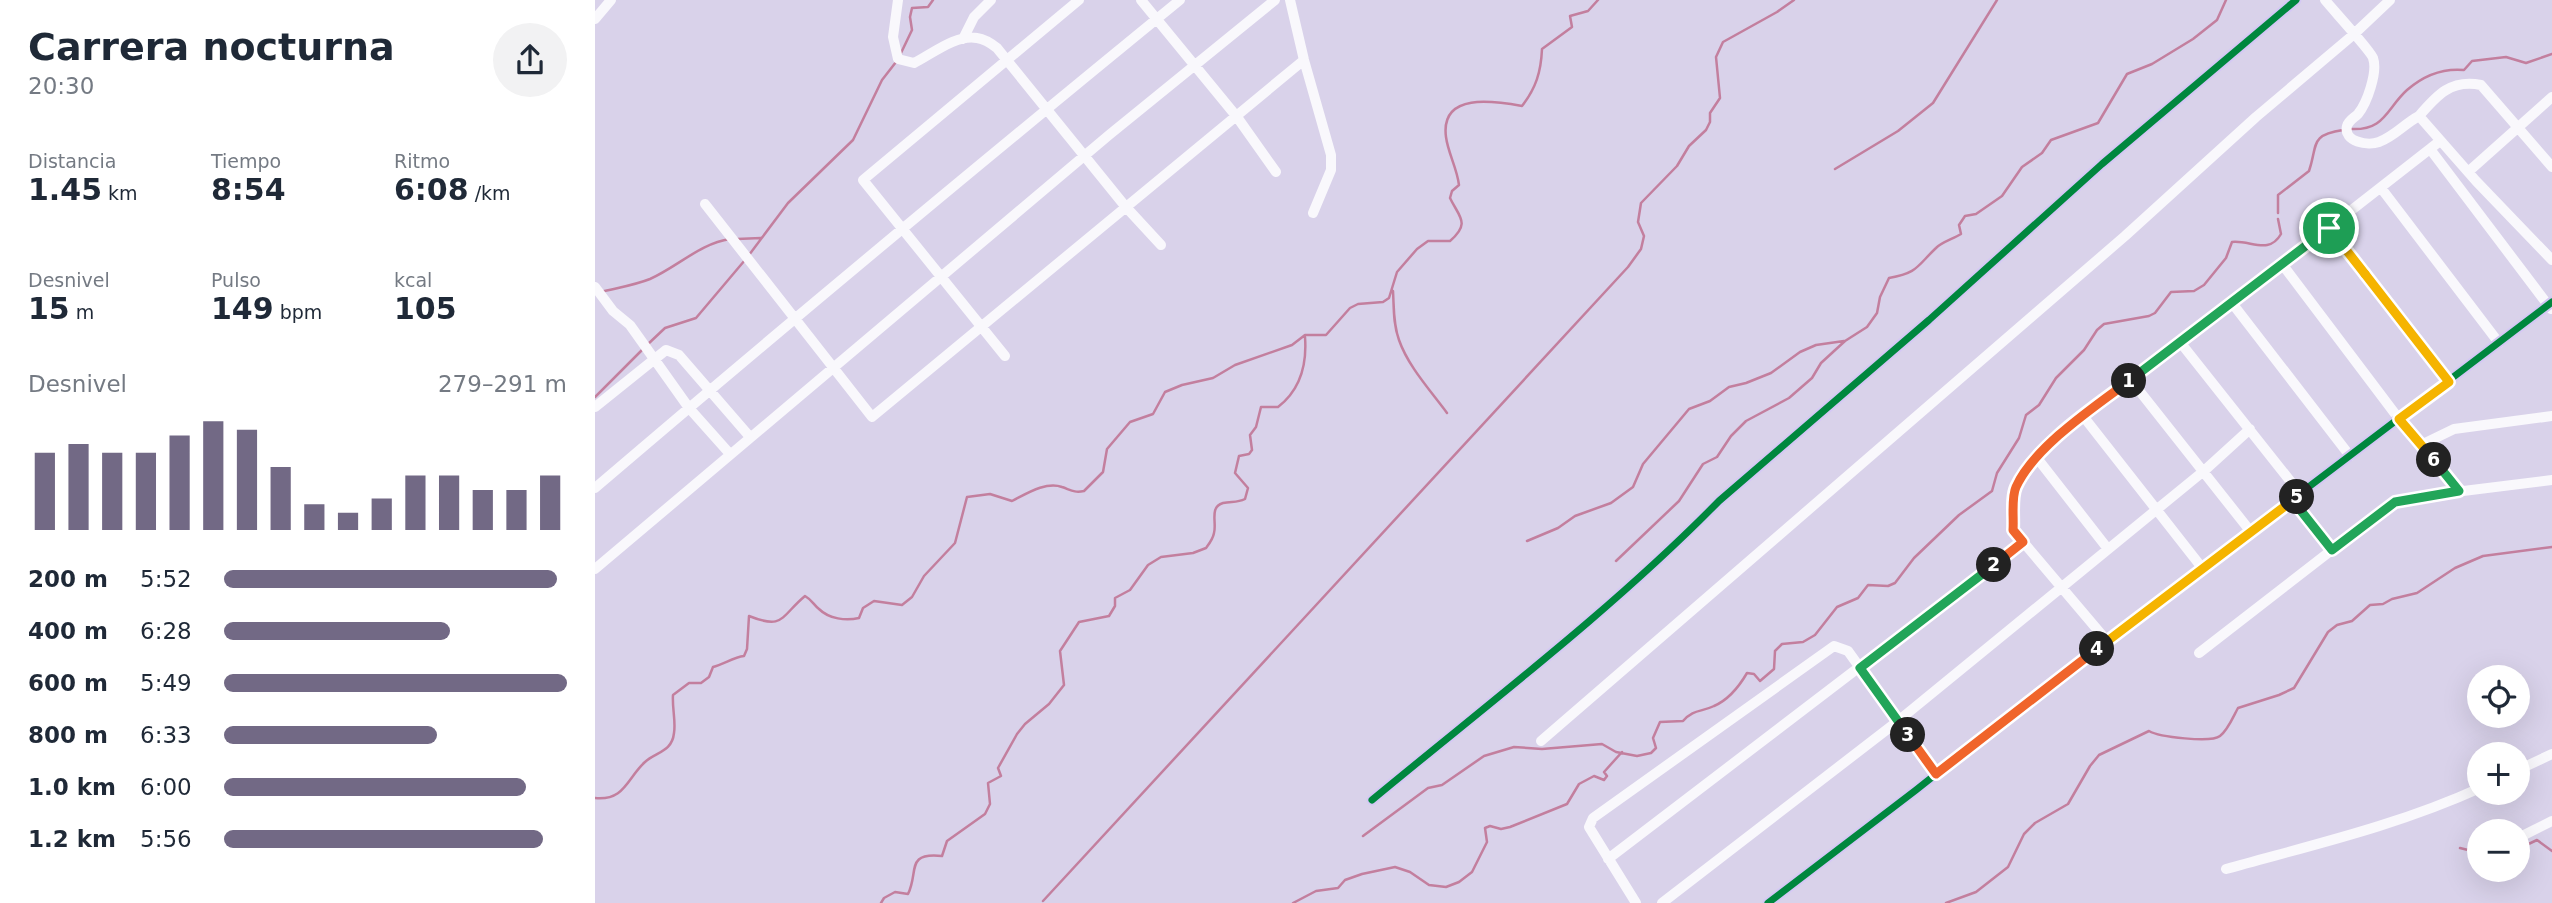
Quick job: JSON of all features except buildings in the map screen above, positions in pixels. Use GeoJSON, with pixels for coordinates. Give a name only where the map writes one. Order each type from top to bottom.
{"type":"FeatureCollection","features":[{"type":"Feature","properties":{"kind":"street"},"geometry":{"type":"LineString","coordinates":[[595,19],[611,0]]}},
{"type":"Feature","properties":{"kind":"street"},"geometry":{"type":"LineString","coordinates":[[898,0],[893,37],[898,59],[914,63],[939,48],[963,39],[977,38],[997,48],[1125,206],[1161,244]]}},
{"type":"Feature","properties":{"kind":"street"},"geometry":{"type":"LineString","coordinates":[[963,39],[974,17],[991,0]]}},
{"type":"Feature","properties":{"kind":"street"},"geometry":{"type":"LineString","coordinates":[[1005,356],[863,180],[1079,0]]}},
{"type":"Feature","properties":{"kind":"street"},"geometry":{"type":"LineString","coordinates":[[1141,0],[1237,117],[1276,172]]}},
{"type":"Feature","properties":{"kind":"street"},"geometry":{"type":"LineString","coordinates":[[595,488],[1046,108],[1179,0]]}},
{"type":"Feature","properties":{"kind":"street"},"geometry":{"type":"LineString","coordinates":[[595,569],[1193,65],[1275,0]]}},
{"type":"Feature","properties":{"kind":"street"},"geometry":{"type":"LineString","coordinates":[[1290,0],[1331,155],[1331,170],[1313,213]]}},
{"type":"Feature","properties":{"kind":"street"},"geometry":{"type":"LineString","coordinates":[[1372,800],[1571,635],[2102,164],[2296,0]]}},
{"type":"Feature","properties":{"kind":"street"},"geometry":{"type":"LineString","coordinates":[[2325,0],[2373,57],[2374,71],[2365,102],[2358,114],[2348,122],[2347,129],[2351,138],[2363,144],[2377,143],[2399,132],[2409,121],[2419,116],[2440,92],[2468,83],[2481,85],[2552,167]]}},
{"type":"Feature","properties":{"kind":"street"},"geometry":{"type":"LineString","coordinates":[[1541,741],[2125,236],[2390,0]]}},
{"type":"Feature","properties":{"kind":"street"},"geometry":{"type":"LineString","coordinates":[[705,204],[872,417],[1304,60]]}},
{"type":"Feature","properties":{"kind":"street"},"geometry":{"type":"LineString","coordinates":[[2468,172],[2552,97]]}},
{"type":"Feature","properties":{"kind":"street"},"geometry":{"type":"LineString","coordinates":[[2419,116],[2468,172],[2550,255]]}},
{"type":"Feature","properties":{"kind":"street"},"geometry":{"type":"LineString","coordinates":[[2106,641],[2013,530],[2015,489],[2037,458],[2083,416],[2440,141]]}},
{"type":"Feature","properties":{"kind":"street"},"geometry":{"type":"LineString","coordinates":[[1768,903],[2106,641],[2551,306],[2430,149]]}},
{"type":"Feature","properties":{"kind":"street"},"geometry":{"type":"LineString","coordinates":[[2381,188],[2499,343]]}},
{"type":"Feature","properties":{"kind":"street"},"geometry":{"type":"LineString","coordinates":[[2329,228],[2449,382]]}},
{"type":"Feature","properties":{"kind":"street"},"geometry":{"type":"LineString","coordinates":[[2282,264],[2399,419],[2459,491]]}},
{"type":"Feature","properties":{"kind":"street"},"geometry":{"type":"LineString","coordinates":[[595,287],[613,311],[630,325],[689,408],[730,454]]}},
{"type":"Feature","properties":{"kind":"street"},"geometry":{"type":"LineString","coordinates":[[2232,303],[2350,456]]}},
{"type":"Feature","properties":{"kind":"street"},"geometry":{"type":"LineString","coordinates":[[2180,342],[2295,487],[2297,497],[2294,502],[2332,550]]}},
{"type":"Feature","properties":{"kind":"street"},"geometry":{"type":"LineString","coordinates":[[595,407],[653,359],[666,350],[673,351],[750,438]]}},
{"type":"Feature","properties":{"kind":"street"},"geometry":{"type":"LineString","coordinates":[[2130,379],[2251,532]]}},
{"type":"Feature","properties":{"kind":"street"},"geometry":{"type":"LineString","coordinates":[[2083,416],[2203,569]]}},
{"type":"Feature","properties":{"kind":"street"},"geometry":{"type":"LineString","coordinates":[[2421,445],[2454,429],[2552,416]]}},
{"type":"Feature","properties":{"kind":"street"},"geometry":{"type":"LineString","coordinates":[[1662,903],[1898,721],[2203,472],[2250,429]]}},
{"type":"Feature","properties":{"kind":"street"},"geometry":{"type":"LineString","coordinates":[[2037,458],[2108,549]]}},
{"type":"Feature","properties":{"kind":"street"},"geometry":{"type":"LineString","coordinates":[[2199,653],[2395,502],[2552,480]]}},
{"type":"Feature","properties":{"kind":"street"},"geometry":{"type":"LineString","coordinates":[[1608,859],[2023,542]]}},
{"type":"Feature","properties":{"kind":"street"},"geometry":{"type":"LineString","coordinates":[[1636,903],[1589,827],[1593,818],[1834,646],[1848,651],[1936,774]]}},
{"type":"Feature","properties":{"kind":"street"},"geometry":{"type":"LineString","coordinates":[[2530,764],[2552,754]]}},
{"type":"Feature","properties":{"kind":"street"},"geometry":{"type":"LineString","coordinates":[[2227,869],[2365,831],[2467,794]]}},
{"type":"Feature","properties":{"kind":"street"},"geometry":{"type":"LineString","coordinates":[[2530,832],[2552,821]]}},
{"type":"Feature","properties":{"kind":"waterway"},"geometry":{"type":"LineString","coordinates":[[901,53],[912,30],[912,8],[928,7],[933,0]]}},
{"type":"Feature","properties":{"kind":"waterway"},"geometry":{"type":"LineString","coordinates":[[595,798],[605,798],[619,792],[645,762],[670,744],[674,728],[673,695],[689,683],[701,683],[709,677],[713,667],[744,656],[747,649],[749,616],[769,622],[776,621],[805,596],[823,612],[843,619],[859,618],[863,608],[874,601],[902,605],[912,597],[924,576],[955,543],[967,497],[990,494],[1012,501],[1036,489],[1049,486],[1084,491],[1103,472],[1107,449],[1130,422],[1153,414],[1165,392],[1213,378],[1235,365],[1292,345],[1305,335],[1326,335],[1350,308],[1358,304],[1383,302],[1389,298],[1397,272],[1417,249],[1428,241],[1450,241],[1462,224],[1450,198],[1452,191],[1459,185],[1446,137],[1446,123],[1451,112],[1471,103],[1497,102],[1522,106],[1537,79],[1542,49],[1572,27],[1570,16],[1588,11],[1598,0]]}},
{"type":"Feature","properties":{"kind":"waterway"},"geometry":{"type":"LineString","coordinates":[[1043,901],[1628,267],[1641,249],[1644,236],[1638,222],[1641,203],[1677,166],[1689,146],[1706,130],[1710,122],[1710,113],[1720,98],[1716,57],[1723,42],[1794,0]]}},
{"type":"Feature","properties":{"kind":"waterway"},"geometry":{"type":"LineString","coordinates":[[1835,169],[1898,131],[1933,103],[1997,0]]}},
{"type":"Feature","properties":{"kind":"waterway"},"geometry":{"type":"LineString","coordinates":[[1616,561],[1679,501],[1703,464],[1717,457],[1731,436],[1746,421],[1789,398],[1812,378],[1821,363],[1845,341],[1867,327],[1877,313],[1880,297],[1889,278],[1912,271],[1938,246],[1961,234],[1959,225],[1965,216],[1976,214],[2002,196],[2022,167],[2042,153],[2051,140],[2098,123],[2127,74],[2152,64],[2193,39],[2217,20],[2226,0]]}},
{"type":"Feature","properties":{"kind":"waterway"},"geometry":{"type":"LineString","coordinates":[[2350,129],[2362,129],[2378,123],[2407,90],[2433,74],[2464,70],[2472,61],[2506,57],[2526,63],[2552,54]]}},
{"type":"Feature","properties":{"kind":"waterway"},"geometry":{"type":"LineString","coordinates":[[749,255],[788,203],[853,140],[882,80],[896,62]]}},
{"type":"Feature","properties":{"kind":"waterway"},"geometry":{"type":"LineString","coordinates":[[2278,213],[2278,195],[2309,171],[2320,138],[2343,130]]}},
{"type":"Feature","properties":{"kind":"waterway"},"geometry":{"type":"LineString","coordinates":[[1363,836],[1428,788],[1442,785],[1484,756],[1514,747],[1542,749],[1602,744],[1616,752],[1637,756],[1651,753],[1656,748],[1653,738],[1660,722],[1683,721],[1694,713],[1719,703],[1733,692],[1747,673],[1754,674],[1760,681],[1774,669],[1775,651],[1782,644],[1803,642],[1815,635],[1837,607],[1858,598],[1868,585],[1888,586],[1895,583],[1914,558],[1959,515],[1992,491],[1997,473],[2019,438],[2026,415],[2039,405],[2056,378],[2084,350],[2097,330],[2104,324],[2149,316],[2155,313],[2171,292],[2194,291],[2204,285],[2226,258],[2232,242],[2271,244],[2281,234],[2278,219]]}},
{"type":"Feature","properties":{"kind":"waterway"},"geometry":{"type":"LineString","coordinates":[[737,239],[761,238]]}},
{"type":"Feature","properties":{"kind":"waterway"},"geometry":{"type":"LineString","coordinates":[[601,292],[650,279],[699,250],[730,239]]}},
{"type":"Feature","properties":{"kind":"waterway"},"geometry":{"type":"LineString","coordinates":[[647,345],[665,328],[696,318],[745,260]]}},
{"type":"Feature","properties":{"kind":"waterway"},"geometry":{"type":"LineString","coordinates":[[1393,291],[1396,328],[1403,350],[1447,413]]}},
{"type":"Feature","properties":{"kind":"waterway"},"geometry":{"type":"LineString","coordinates":[[881,903],[895,892],[908,894],[918,860],[923,857],[942,856],[947,841],[985,814],[990,804],[988,783],[1001,776],[998,768],[1017,734],[1049,704],[1064,685],[1060,651],[1079,622],[1109,616],[1115,606],[1115,598],[1130,590],[1148,565],[1161,557],[1193,553],[1206,548],[1215,529],[1216,508],[1223,503],[1245,499],[1248,488],[1235,473],[1239,456],[1249,454],[1252,450],[1250,435],[1256,427],[1261,407],[1278,407],[1297,384],[1305,357],[1305,337]]}},
{"type":"Feature","properties":{"kind":"waterway"},"geometry":{"type":"LineString","coordinates":[[1527,541],[1558,528],[1575,516],[1611,503],[1633,487],[1643,464],[1689,409],[1710,401],[1729,387],[1771,373],[1800,352],[1816,345],[1844,341]]}},
{"type":"Feature","properties":{"kind":"waterway"},"geometry":{"type":"LineString","coordinates":[[595,397],[642,350]]}},
{"type":"Feature","properties":{"kind":"waterway"},"geometry":{"type":"LineString","coordinates":[[1946,903],[1976,892],[2008,867],[2024,834],[2035,823],[2068,804],[2099,755],[2149,731],[2185,738],[2207,739],[2220,736],[2238,708],[2294,688],[2328,632],[2337,625],[2352,621],[2370,605],[2383,604],[2417,593],[2455,568],[2483,556],[2552,547]]}},
{"type":"Feature","properties":{"kind":"waterway"},"geometry":{"type":"LineString","coordinates":[[1293,903],[1316,891],[1338,888],[1345,880],[1395,867],[1410,872],[1429,885],[1446,887],[1459,882],[1472,872],[1487,842],[1485,828],[1510,827],[1567,804],[1579,784],[1594,776],[1604,780],[1607,776],[1604,772],[1622,752]]}},
{"type":"Feature","properties":{"kind":"waterway"},"geometry":{"type":"LineString","coordinates":[[2530,843],[2537,840],[2552,851]]}},
{"type":"Feature","properties":{"kind":"waterway"},"geometry":{"type":"LineString","coordinates":[[2460,848],[2467,850]]}},
{"type":"Feature","properties":{"kind":"cycle path"},"geometry":{"type":"LineString","coordinates":[[1372,800],[1593,618],[1719,501],[1929,320],[2102,164],[2296,0]]}},
{"type":"Feature","properties":{"kind":"cycle path"},"geometry":{"type":"LineString","coordinates":[[1768,903],[2057,678],[2552,302]]}},
{"type":"Feature","properties":{"kind":"route"},"geometry":{"type":"LineString","coordinates":[[2329,228],[2449,382],[2399,419],[2459,491],[2395,502],[2332,550],[2294,502],[2297,497],[2057,678],[1936,774],[1860,668],[2023,542],[2013,530],[2015,489],[2041,453],[2086,413],[2329,228]]}}]}
